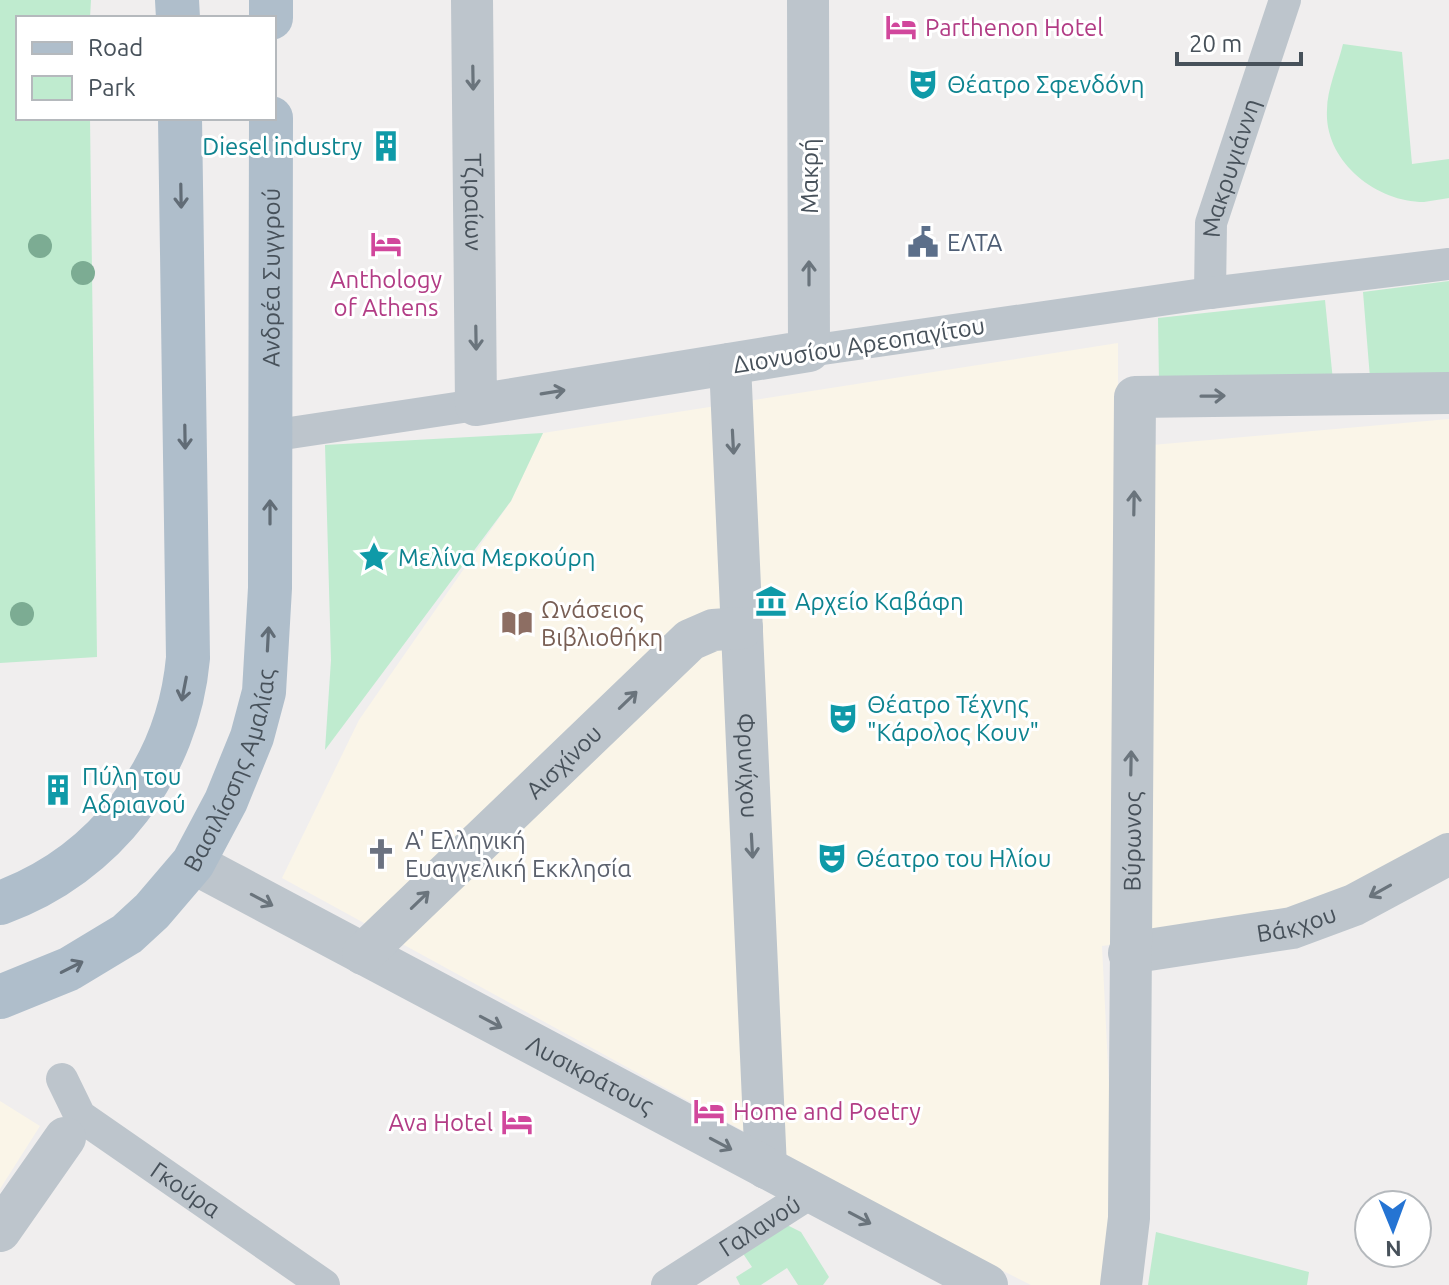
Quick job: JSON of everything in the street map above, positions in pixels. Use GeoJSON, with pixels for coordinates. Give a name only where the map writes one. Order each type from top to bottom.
{"type":"FeatureCollection","features":[{"type":"Feature","properties":{"kind":"main road"},"geometry":{"type":"LineString","coordinates":[[0,903],[25,894],[75,865],[117,827],[161,756],[180,709],[188,658],[180,120]]}},
{"type":"Feature","properties":{"kind":"main road","name":"Ανδρέα Συγγρού"},"geometry":{"type":"LineString","coordinates":[[270,436],[271,120]]}},
{"type":"Feature","properties":{"kind":"main road","name":"Βασιλίσσης Αμαλίας"},"geometry":{"type":"LineString","coordinates":[[0,997],[69,969],[127,934],[175,887],[193,863],[240,771],[264,692],[270,588],[270,436]]}},
{"type":"Feature","properties":{"kind":"street","name":"Τζιραίων"},"geometry":{"type":"LineString","coordinates":[[472,0],[476,405]]}},
{"type":"Feature","properties":{"kind":"street","name":"Μακρή"},"geometry":{"type":"LineString","coordinates":[[808,0],[809,351]]}},
{"type":"Feature","properties":{"kind":"street","name":"Μακρυγιάννη"},"geometry":{"type":"LineString","coordinates":[[1210,293],[1211,223],[1285,0]]}},
{"type":"Feature","properties":{"kind":"street","name":"Διονυσίου Αρεοπαγίτου"},"geometry":{"type":"LineString","coordinates":[[270,436],[809,351],[1210,293],[1449,264]]}},
{"type":"Feature","properties":{"kind":"street","name":"Φρυνίχου"},"geometry":{"type":"LineString","coordinates":[[730,364],[766,1168]]}},
{"type":"Feature","properties":{"kind":"street","name":"Βύρωνος"},"geometry":{"type":"LineString","coordinates":[[1121,1285],[1129,1218],[1135,397],[1449,393]]}},
{"type":"Feature","properties":{"kind":"street","name":"Αισχίνου"},"geometry":{"type":"LineString","coordinates":[[363,954],[690,640],[713,630],[742,628]]}},
{"type":"Feature","properties":{"kind":"street","name":"Βάκχου"},"geometry":{"type":"LineString","coordinates":[[1129,953],[1292,928],[1354,905],[1449,854]]}},
{"type":"Feature","properties":{"kind":"street","name":"Λυσικράτους"},"geometry":{"type":"LineString","coordinates":[[193,863],[812,1192],[934,1273],[987,1285]]}},
{"type":"Feature","properties":{"kind":"street","name":"Γκούρα"},"geometry":{"type":"LineString","coordinates":[[62,1079],[80,1116],[324,1285]]}},
{"type":"Feature","properties":{"kind":"street"},"geometry":{"type":"LineString","coordinates":[[0,1231],[65,1138]]}},
{"type":"Feature","properties":{"kind":"street","name":"Γαλανού"},"geometry":{"type":"LineString","coordinates":[[667,1285],[812,1192]]}},
{"type":"Feature","properties":{"kind":"shaded area"},"geometry":{"type":"Polygon","coordinates":[[[1118,343],[1118,448],[1449,419],[1449,844],[1290,922],[1102,946],[1115,1207],[1111,1285],[1031,1285],[944,1241],[282,878],[359,720],[511,501],[543,433],[1118,343]]]}},
{"type":"Feature","properties":{"kind":"shaded area"},"geometry":{"type":"Polygon","coordinates":[[[0,1101],[40,1126],[0,1189],[0,1101]]]}},
{"type":"Feature","properties":{"kind":"green space"},"geometry":{"type":"Polygon","coordinates":[[[0,0],[91,0],[90,16],[16,16],[16,120],[90,120],[97,657],[0,663],[0,0]]]}},
{"type":"Feature","properties":{"kind":"green space"},"geometry":{"type":"Polygon","coordinates":[[[1343,44],[1402,52],[1412,164],[1449,159],[1449,198],[1424,202],[1388,195],[1356,175],[1344,162],[1328,129],[1327,110],[1343,44]]]}},
{"type":"Feature","properties":{"kind":"green space"},"geometry":{"type":"Polygon","coordinates":[[[1449,281],[1449,375],[1370,378],[1363,292],[1449,281]]]}},
{"type":"Feature","properties":{"kind":"green space"},"geometry":{"type":"Polygon","coordinates":[[[1325,300],[1333,381],[1159,383],[1158,318],[1325,300]]]}},
{"type":"Feature","properties":{"kind":"green space"},"geometry":{"type":"Polygon","coordinates":[[[543,433],[511,501],[325,750],[331,660],[325,445],[543,433]]]}},
{"type":"Feature","properties":{"kind":"green space"},"geometry":{"type":"Polygon","coordinates":[[[785,1224],[801,1232],[829,1277],[823,1285],[798,1285],[787,1268],[761,1285],[740,1285],[736,1277],[752,1267],[742,1252],[785,1224]]]}},
{"type":"Feature","properties":{"kind":"green space"},"geometry":{"type":"Polygon","coordinates":[[[1156,1232],[1309,1272],[1307,1285],[1148,1285],[1156,1232]]]}},
{"type":"Feature","properties":{"kind":"place","name":"Parthenon Hotel"},"geometry":{"type":"Point","coordinates":[901,27]}},
{"type":"Feature","properties":{"kind":"place","name":"Θέατρο Σφενδόνη"},"geometry":{"type":"Point","coordinates":[923,84]}},
{"type":"Feature","properties":{"kind":"place","name":"Diesel industry"},"geometry":{"type":"Point","coordinates":[386,146]}},
{"type":"Feature","properties":{"kind":"place","name":"ΕΛΤΑ"},"geometry":{"type":"Point","coordinates":[923,242]}},
{"type":"Feature","properties":{"kind":"place","name":"Anthology of Athens"},"geometry":{"type":"Point","coordinates":[386,244]}},
{"type":"Feature","properties":{"kind":"place","name":"Μελίνα Μερκούρη"},"geometry":{"type":"Point","coordinates":[374,557]}},
{"type":"Feature","properties":{"kind":"place","name":"Αρχείο Καβάφη"},"geometry":{"type":"Point","coordinates":[771,601]}},
{"type":"Feature","properties":{"kind":"place","name":"Ωνάσειος Βιβλιοθήκη"},"geometry":{"type":"Point","coordinates":[517,623]}},
{"type":"Feature","properties":{"kind":"place","name":"Θέατρο Τέχνης \"Κάρολος Κουν\""},"geometry":{"type":"Point","coordinates":[843,718]}},
{"type":"Feature","properties":{"kind":"place","name":"Πύλη του Αδριανού"},"geometry":{"type":"Point","coordinates":[58,790]}},
{"type":"Feature","properties":{"kind":"place","name":"Α' Ελληνική Ευαγγελική Εκκλησία"},"geometry":{"type":"Point","coordinates":[381,854]}},
{"type":"Feature","properties":{"kind":"place","name":"Θέατρο του Ηλίου"},"geometry":{"type":"Point","coordinates":[832,858]}},
{"type":"Feature","properties":{"kind":"place","name":"Home and Poetry"},"geometry":{"type":"Point","coordinates":[709,1111]}},
{"type":"Feature","properties":{"kind":"place","name":"Ava Hotel"},"geometry":{"type":"Point","coordinates":[517,1122]}}]}
